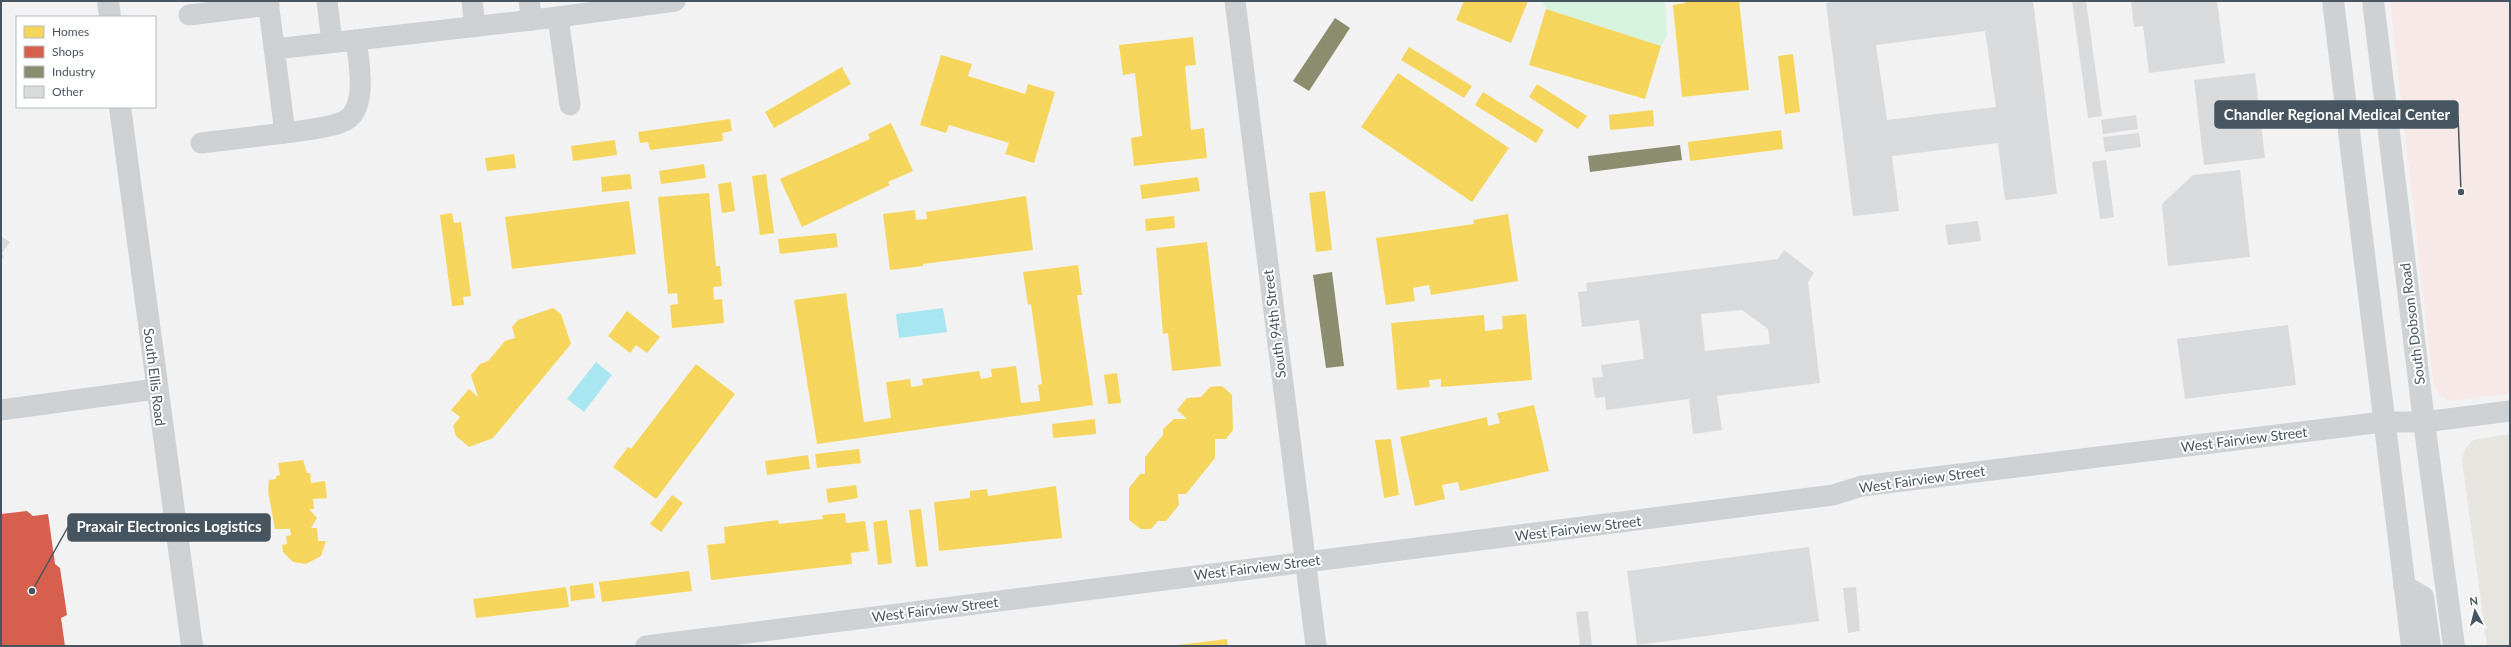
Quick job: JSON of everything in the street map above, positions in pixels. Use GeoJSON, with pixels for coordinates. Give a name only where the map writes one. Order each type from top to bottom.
{"type":"FeatureCollection","features":[{"type":"Feature","properties":{"kind":"main road"},"geometry":{"type":"LineString","coordinates":[[2333,1],[2383,422],[2412,646]]}},
{"type":"Feature","properties":{"kind":"main road","name":"South Dobson Road"},"geometry":{"type":"LineString","coordinates":[[2373,1],[2424,422],[2454,646]]}},
{"type":"Feature","properties":{"kind":"main road"},"geometry":{"type":"LineString","coordinates":[[2404,586],[2423,597],[2430,646]]}},
{"type":"Feature","properties":{"kind":"street"},"geometry":{"type":"LineString","coordinates":[[108,1],[110,16]]}},
{"type":"Feature","properties":{"kind":"street"},"geometry":{"type":"LineString","coordinates":[[327,1],[332,42]]}},
{"type":"Feature","properties":{"kind":"street"},"geometry":{"type":"LineString","coordinates":[[472,1],[475,26]]}},
{"type":"Feature","properties":{"kind":"street"},"geometry":{"type":"LineString","coordinates":[[274,49],[475,26],[531,11],[558,17],[675,1]]}},
{"type":"Feature","properties":{"kind":"street","name":"South 94th Street"},"geometry":{"type":"LineString","coordinates":[[1235,1],[1316,646]]}},
{"type":"Feature","properties":{"kind":"street"},"geometry":{"type":"LineString","coordinates":[[189,15],[269,3],[284,133]]}},
{"type":"Feature","properties":{"kind":"street"},"geometry":{"type":"LineString","coordinates":[[558,17],[570,106]]}},
{"type":"Feature","properties":{"kind":"street"},"geometry":{"type":"LineString","coordinates":[[201,143],[284,133],[344,122],[357,107],[361,76],[356,40]]}},
{"type":"Feature","properties":{"kind":"street","name":"South Ellis Road"},"geometry":{"type":"LineString","coordinates":[[120,108],[156,389],[192,646]]}},
{"type":"Feature","properties":{"kind":"street"},"geometry":{"type":"LineString","coordinates":[[1,410],[156,389]]}},
{"type":"Feature","properties":{"kind":"street","name":"West Fairview Street"},"geometry":{"type":"LineString","coordinates":[[646,646],[1305,561],[1833,496],[1862,486],[2383,422],[2424,422],[2510,411]]}},
{"type":"Feature","properties":{"kind":"shaded area"},"geometry":{"type":"Polygon","coordinates":[[[2390,1],[2510,1],[2510,394],[2448,401],[2439,393],[2433,383],[2390,1]]]}},
{"type":"Feature","properties":{"kind":"shaded area"},"geometry":{"type":"Polygon","coordinates":[[[2510,434],[2510,646],[2487,646],[2462,460],[2465,449],[2473,440],[2510,434]]]}},
{"type":"Feature","properties":{"kind":"green space"},"geometry":{"type":"Polygon","coordinates":[[[1542,1],[1665,1],[1667,36],[1661,46],[1546,9],[1542,1]]]}},
{"type":"Feature","properties":{"kind":"water"},"geometry":{"type":"Polygon","coordinates":[[[943,308],[947,332],[899,338],[896,314],[943,308]]]}},
{"type":"Feature","properties":{"kind":"water"},"geometry":{"type":"Polygon","coordinates":[[[596,362],[612,375],[584,412],[567,399],[596,362]]]}},
{"type":"Feature","properties":{"kind":"building: Homes"},"geometry":{"type":"Polygon","coordinates":[[[1464,1],[1528,1],[1511,43],[1456,20],[1464,1]]]}},
{"type":"Feature","properties":{"kind":"building: Homes"},"geometry":{"type":"Polygon","coordinates":[[[1685,1],[1739,1],[1749,90],[1682,97],[1673,5],[1685,3],[1685,1]]]}},
{"type":"Feature","properties":{"kind":"building: Homes"},"geometry":{"type":"Polygon","coordinates":[[[1546,9],[1661,46],[1645,99],[1529,65],[1546,9]]]}},
{"type":"Feature","properties":{"kind":"building: Homes"},"geometry":{"type":"Polygon","coordinates":[[[1193,37],[1196,65],[1185,66],[1191,130],[1204,128],[1207,158],[1134,166],[1131,138],[1142,136],[1135,73],[1123,75],[1119,45],[1193,37]]]}},
{"type":"Feature","properties":{"kind":"building: Homes"},"geometry":{"type":"Polygon","coordinates":[[[1409,47],[1472,86],[1464,98],[1401,60],[1409,47]]]}},
{"type":"Feature","properties":{"kind":"building: Homes"},"geometry":{"type":"Polygon","coordinates":[[[1793,54],[1800,112],[1785,114],[1778,56],[1793,54]]]}},
{"type":"Feature","properties":{"kind":"building: Homes"},"geometry":{"type":"Polygon","coordinates":[[[941,55],[972,64],[968,76],[1025,94],[1028,84],[1055,92],[1034,163],[1005,154],[1009,143],[949,125],[946,133],[920,125],[941,55]]]}},
{"type":"Feature","properties":{"kind":"building: Homes"},"geometry":{"type":"Polygon","coordinates":[[[842,67],[851,84],[774,128],[765,112],[842,67]]]}},
{"type":"Feature","properties":{"kind":"building: Homes"},"geometry":{"type":"Polygon","coordinates":[[[1398,73],[1509,148],[1472,202],[1361,127],[1398,73]]]}},
{"type":"Feature","properties":{"kind":"building: Homes"},"geometry":{"type":"Polygon","coordinates":[[[1537,84],[1587,116],[1578,129],[1529,97],[1537,84]]]}},
{"type":"Feature","properties":{"kind":"building: Homes"},"geometry":{"type":"Polygon","coordinates":[[[1483,92],[1544,130],[1536,143],[1475,105],[1483,92]]]}},
{"type":"Feature","properties":{"kind":"building: Homes"},"geometry":{"type":"Polygon","coordinates":[[[1653,110],[1654,126],[1610,130],[1609,115],[1653,110]]]}},
{"type":"Feature","properties":{"kind":"building: Homes"},"geometry":{"type":"Polygon","coordinates":[[[730,119],[732,131],[722,133],[723,141],[650,150],[648,142],[640,143],[638,132],[730,119]]]}},
{"type":"Feature","properties":{"kind":"building: Homes"},"geometry":{"type":"Polygon","coordinates":[[[891,123],[913,171],[888,182],[890,185],[802,227],[780,179],[870,139],[868,134],[891,123]]]}},
{"type":"Feature","properties":{"kind":"building: Homes"},"geometry":{"type":"Polygon","coordinates":[[[1781,130],[1783,149],[1690,161],[1688,142],[1781,130]]]}},
{"type":"Feature","properties":{"kind":"building: Homes"},"geometry":{"type":"Polygon","coordinates":[[[615,140],[617,155],[573,161],[571,146],[615,140]]]}},
{"type":"Feature","properties":{"kind":"building: Homes"},"geometry":{"type":"Polygon","coordinates":[[[514,154],[516,168],[487,171],[485,158],[514,154]]]}},
{"type":"Feature","properties":{"kind":"building: Homes"},"geometry":{"type":"Polygon","coordinates":[[[704,164],[706,178],[661,184],[659,171],[704,164]]]}},
{"type":"Feature","properties":{"kind":"building: Homes"},"geometry":{"type":"Polygon","coordinates":[[[630,174],[632,189],[602,192],[601,177],[630,174]]]}},
{"type":"Feature","properties":{"kind":"building: Homes"},"geometry":{"type":"Polygon","coordinates":[[[766,174],[774,233],[760,235],[752,176],[766,174]]]}},
{"type":"Feature","properties":{"kind":"building: Homes"},"geometry":{"type":"Polygon","coordinates":[[[1198,177],[1200,191],[1142,199],[1140,185],[1198,177]]]}},
{"type":"Feature","properties":{"kind":"building: Homes"},"geometry":{"type":"Polygon","coordinates":[[[731,182],[735,211],[722,213],[718,184],[731,182]]]}},
{"type":"Feature","properties":{"kind":"building: Homes"},"geometry":{"type":"Polygon","coordinates":[[[1325,191],[1332,250],[1316,252],[1309,193],[1325,191]]]}},
{"type":"Feature","properties":{"kind":"building: Homes"},"geometry":{"type":"Polygon","coordinates":[[[709,193],[716,266],[720,266],[722,286],[713,287],[714,300],[722,299],[724,323],[672,328],[670,305],[678,304],[677,293],[668,294],[658,197],[709,193]]]}},
{"type":"Feature","properties":{"kind":"building: Homes"},"geometry":{"type":"Polygon","coordinates":[[[1026,196],[1033,250],[923,264],[923,266],[890,270],[883,214],[915,210],[916,220],[927,219],[926,212],[1026,196]]]}},
{"type":"Feature","properties":{"kind":"building: Homes"},"geometry":{"type":"Polygon","coordinates":[[[629,201],[636,254],[512,269],[505,217],[629,201]]]}},
{"type":"Feature","properties":{"kind":"building: Homes"},"geometry":{"type":"Polygon","coordinates":[[[452,213],[454,223],[461,222],[471,296],[463,297],[464,305],[452,306],[440,215],[452,213]]]}},
{"type":"Feature","properties":{"kind":"building: Homes"},"geometry":{"type":"Polygon","coordinates":[[[1508,214],[1518,281],[1431,295],[1429,285],[1413,288],[1415,301],[1386,305],[1376,238],[1474,224],[1473,220],[1508,214]]]}},
{"type":"Feature","properties":{"kind":"building: Homes"},"geometry":{"type":"Polygon","coordinates":[[[1174,216],[1175,228],[1146,231],[1145,219],[1174,216]]]}},
{"type":"Feature","properties":{"kind":"building: Homes"},"geometry":{"type":"Polygon","coordinates":[[[836,233],[838,247],[780,254],[778,239],[836,233]]]}},
{"type":"Feature","properties":{"kind":"building: Homes"},"geometry":{"type":"Polygon","coordinates":[[[1207,242],[1221,366],[1172,371],[1168,333],[1163,334],[1156,248],[1207,242]]]}},
{"type":"Feature","properties":{"kind":"building: Homes"},"geometry":{"type":"Polygon","coordinates":[[[1078,265],[1082,295],[1077,295],[1093,405],[817,444],[794,300],[846,293],[864,422],[891,418],[886,382],[910,379],[911,387],[923,385],[922,379],[979,371],[981,379],[992,377],[991,369],[1016,366],[1021,403],[1040,401],[1038,385],[1042,384],[1031,304],[1028,305],[1023,272],[1078,265]]]}},
{"type":"Feature","properties":{"kind":"building: Homes"},"geometry":{"type":"Polygon","coordinates":[[[553,308],[561,314],[571,344],[493,438],[469,447],[456,436],[453,426],[460,417],[451,410],[469,389],[478,397],[471,375],[480,364],[488,361],[505,341],[515,338],[512,327],[518,320],[553,308]]]}},
{"type":"Feature","properties":{"kind":"building: Homes"},"geometry":{"type":"Polygon","coordinates":[[[627,311],[660,337],[647,353],[636,345],[630,353],[608,336],[627,311]]]}},
{"type":"Feature","properties":{"kind":"building: Homes"},"geometry":{"type":"Polygon","coordinates":[[[1526,314],[1532,380],[1441,387],[1441,379],[1429,380],[1430,387],[1397,390],[1391,323],[1484,315],[1485,331],[1503,329],[1502,316],[1526,314]]]}},
{"type":"Feature","properties":{"kind":"building: Homes"},"geometry":{"type":"Polygon","coordinates":[[[696,364],[735,394],[656,499],[613,467],[628,447],[631,449],[696,364]]]}},
{"type":"Feature","properties":{"kind":"building: Homes"},"geometry":{"type":"Polygon","coordinates":[[[1117,373],[1121,403],[1108,404],[1104,375],[1117,373]]]}},
{"type":"Feature","properties":{"kind":"building: Homes"},"geometry":{"type":"Polygon","coordinates":[[[1222,386],[1232,395],[1233,430],[1226,439],[1215,439],[1215,458],[1186,494],[1178,494],[1179,505],[1166,521],[1158,521],[1151,529],[1141,529],[1129,520],[1129,488],[1140,474],[1145,474],[1145,457],[1163,435],[1163,429],[1174,419],[1187,419],[1177,410],[1187,398],[1201,397],[1210,387],[1222,386]]]}},
{"type":"Feature","properties":{"kind":"building: Homes"},"geometry":{"type":"Polygon","coordinates":[[[1534,405],[1549,471],[1460,491],[1458,482],[1442,485],[1445,499],[1415,506],[1400,437],[1487,417],[1488,426],[1500,423],[1497,413],[1534,405]]]}},
{"type":"Feature","properties":{"kind":"building: Homes"},"geometry":{"type":"Polygon","coordinates":[[[1095,419],[1096,434],[1053,438],[1052,424],[1095,419]]]}},
{"type":"Feature","properties":{"kind":"building: Homes"},"geometry":{"type":"Polygon","coordinates":[[[1391,439],[1399,495],[1384,498],[1375,440],[1391,439]]]}},
{"type":"Feature","properties":{"kind":"building: Homes"},"geometry":{"type":"Polygon","coordinates":[[[859,449],[861,463],[817,468],[815,454],[859,449]]]}},
{"type":"Feature","properties":{"kind":"building: Homes"},"geometry":{"type":"Polygon","coordinates":[[[808,455],[810,469],[767,475],[765,461],[808,455]]]}},
{"type":"Feature","properties":{"kind":"building: Homes"},"geometry":{"type":"Polygon","coordinates":[[[303,460],[307,473],[310,473],[311,483],[325,481],[327,498],[313,499],[314,509],[309,509],[317,518],[311,528],[317,528],[318,541],[326,541],[321,556],[306,564],[293,562],[283,552],[282,545],[287,544],[286,536],[291,535],[290,529],[275,529],[268,491],[269,480],[276,479],[276,476],[280,475],[278,463],[303,460]]]}},
{"type":"Feature","properties":{"kind":"building: Homes"},"geometry":{"type":"Polygon","coordinates":[[[856,485],[858,498],[828,503],[826,489],[856,485]]]}},
{"type":"Feature","properties":{"kind":"building: Homes"},"geometry":{"type":"Polygon","coordinates":[[[1056,486],[1062,538],[939,551],[934,502],[970,498],[970,491],[987,489],[988,496],[1056,486]]]}},
{"type":"Feature","properties":{"kind":"building: Homes"},"geometry":{"type":"Polygon","coordinates":[[[672,495],[683,503],[661,532],[650,524],[672,495]]]}},
{"type":"Feature","properties":{"kind":"building: Homes"},"geometry":{"type":"Polygon","coordinates":[[[921,509],[928,566],[916,567],[909,510],[921,509]]]}},
{"type":"Feature","properties":{"kind":"building: Homes"},"geometry":{"type":"Polygon","coordinates":[[[845,513],[846,523],[865,521],[869,551],[851,553],[852,564],[711,580],[707,545],[725,543],[724,527],[778,520],[779,524],[823,519],[822,515],[845,513]]]}},
{"type":"Feature","properties":{"kind":"building: Homes"},"geometry":{"type":"Polygon","coordinates":[[[887,520],[892,563],[878,565],[873,522],[887,520]]]}},
{"type":"Feature","properties":{"kind":"building: Homes"},"geometry":{"type":"Polygon","coordinates":[[[689,571],[692,591],[602,602],[599,582],[689,571]]]}},
{"type":"Feature","properties":{"kind":"building: Homes"},"geometry":{"type":"Polygon","coordinates":[[[593,583],[595,598],[571,601],[570,586],[593,583]]]}},
{"type":"Feature","properties":{"kind":"building: Homes"},"geometry":{"type":"Polygon","coordinates":[[[566,587],[569,607],[476,618],[473,599],[566,587]]]}},
{"type":"Feature","properties":{"kind":"building: Homes"},"geometry":{"type":"Polygon","coordinates":[[[1227,639],[1228,646],[1178,646],[1178,645],[1227,639]]]}},
{"type":"Feature","properties":{"kind":"building: Shops"},"geometry":{"type":"Polygon","coordinates":[[[27,511],[33,516],[48,514],[55,564],[60,568],[67,615],[61,618],[65,646],[1,646],[1,514],[27,511]]]}},
{"type":"Feature","properties":{"kind":"building: Industry"},"geometry":{"type":"Polygon","coordinates":[[[1335,18],[1350,28],[1309,91],[1293,81],[1335,18]]]}},
{"type":"Feature","properties":{"kind":"building: Industry"},"geometry":{"type":"Polygon","coordinates":[[[1680,145],[1682,160],[1590,172],[1588,156],[1680,145]]]}},
{"type":"Feature","properties":{"kind":"building: Industry"},"geometry":{"type":"Polygon","coordinates":[[[1332,272],[1344,366],[1326,368],[1313,275],[1332,272]]]}},
{"type":"Feature","properties":{"kind":"building: Other"},"geometry":{"type":"Polygon","coordinates":[[[1841,1],[2033,1],[2057,194],[2005,200],[1998,143],[1892,156],[1899,211],[1853,216],[1826,3],[1841,1]],[[1985,31],[1876,45],[1887,120],[1996,107],[1985,31]]]}},
{"type":"Feature","properties":{"kind":"building: Other"},"geometry":{"type":"Polygon","coordinates":[[[2072,1],[2086,1],[2102,116],[2088,118],[2072,1]]]}},
{"type":"Feature","properties":{"kind":"building: Other"},"geometry":{"type":"Polygon","coordinates":[[[2131,1],[2217,1],[2225,63],[2149,73],[2143,26],[2134,27],[2131,1]]]}},
{"type":"Feature","properties":{"kind":"building: Other"},"geometry":{"type":"Polygon","coordinates":[[[2255,73],[2265,158],[2204,165],[2194,80],[2255,73]]]}},
{"type":"Feature","properties":{"kind":"building: Other"},"geometry":{"type":"Polygon","coordinates":[[[2136,115],[2138,129],[2103,134],[2101,120],[2136,115]]]}},
{"type":"Feature","properties":{"kind":"building: Other"},"geometry":{"type":"Polygon","coordinates":[[[2139,133],[2141,147],[2105,152],[2103,137],[2139,133]]]}},
{"type":"Feature","properties":{"kind":"building: Other"},"geometry":{"type":"Polygon","coordinates":[[[2106,160],[2114,217],[2100,219],[2092,162],[2106,160]]]}},
{"type":"Feature","properties":{"kind":"building: Other"},"geometry":{"type":"Polygon","coordinates":[[[2240,170],[2250,257],[2168,266],[2162,204],[2193,175],[2240,170]]]}},
{"type":"Feature","properties":{"kind":"building: Other"},"geometry":{"type":"Polygon","coordinates":[[[1978,221],[1981,241],[1948,245],[1945,225],[1978,221]]]}},
{"type":"Feature","properties":{"kind":"building: Other"},"geometry":{"type":"Polygon","coordinates":[[[1,236],[10,242],[2,253],[4,257],[1,261],[1,236]]]}},
{"type":"Feature","properties":{"kind":"building: Other"},"geometry":{"type":"Polygon","coordinates":[[[1784,250],[1814,273],[1808,282],[1820,383],[1717,396],[1722,430],[1693,434],[1689,399],[1606,410],[1605,397],[1595,398],[1592,378],[1603,377],[1601,365],[1644,359],[1639,320],[1582,327],[1578,292],[1587,291],[1586,283],[1778,259],[1784,250]],[[1742,310],[1701,314],[1705,351],[1770,344],[1768,329],[1742,310]]]}},
{"type":"Feature","properties":{"kind":"building: Other"},"geometry":{"type":"Polygon","coordinates":[[[2288,325],[2296,385],[2185,399],[2177,339],[2288,325]]]}},
{"type":"Feature","properties":{"kind":"building: Other"},"geometry":{"type":"Polygon","coordinates":[[[1809,547],[1819,621],[1637,645],[1627,571],[1809,547]]]}},
{"type":"Feature","properties":{"kind":"building: Other"},"geometry":{"type":"Polygon","coordinates":[[[1856,587],[1860,631],[1848,633],[1843,588],[1856,587]]]}},
{"type":"Feature","properties":{"kind":"building: Other"},"geometry":{"type":"Polygon","coordinates":[[[1588,611],[1592,646],[1580,646],[1576,612],[1588,611]]]}},
{"type":"Feature","properties":{"kind":"place","name":"Chandler Regional Medical Center"},"geometry":{"type":"Point","coordinates":[2461,192]}},
{"type":"Feature","properties":{"kind":"place","name":"Praxair Electronics Logistics"},"geometry":{"type":"Point","coordinates":[32,591]}}]}
